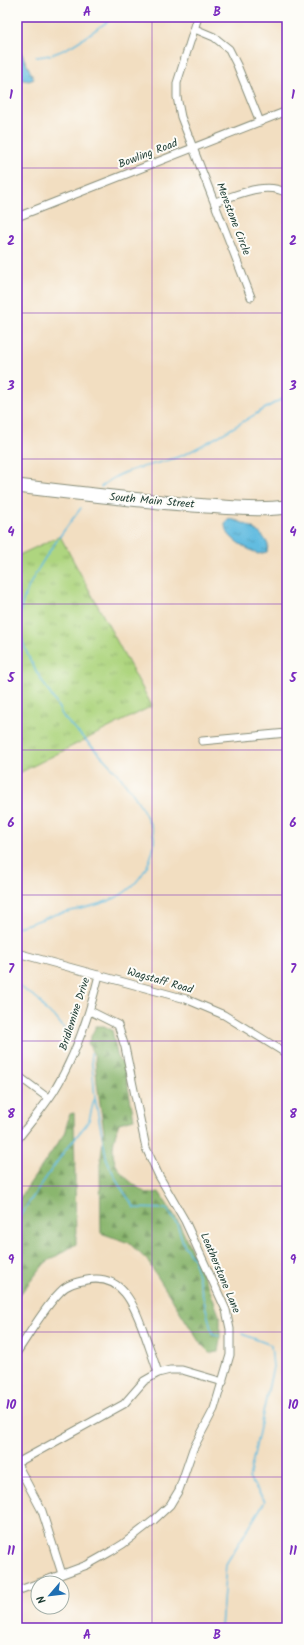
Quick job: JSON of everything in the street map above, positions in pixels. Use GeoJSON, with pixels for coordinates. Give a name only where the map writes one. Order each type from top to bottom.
{"type":"FeatureCollection","features":[{"type":"Feature","properties":{"kind":"highway","name":"South Main Street"},"geometry":{"type":"LineString","coordinates":[[17,486],[159,502],[235,508],[273,509],[287,507]]}},
{"type":"Feature","properties":{"kind":"street","name":"Merestone Circle"},"geometry":{"type":"LineString","coordinates":[[198,17],[177,82],[177,97],[181,116],[251,297]]}},
{"type":"Feature","properties":{"kind":"street"},"geometry":{"type":"LineString","coordinates":[[194,29],[214,37],[229,49],[260,122]]}},
{"type":"Feature","properties":{"kind":"street","name":"Bowling Road"},"geometry":{"type":"LineString","coordinates":[[17,217],[287,111]]}},
{"type":"Feature","properties":{"kind":"street"},"geometry":{"type":"LineString","coordinates":[[215,202],[254,190],[277,188],[287,193]]}},
{"type":"Feature","properties":{"kind":"street"},"geometry":{"type":"LineString","coordinates":[[202,741],[287,733]]}},
{"type":"Feature","properties":{"kind":"street","name":"Wagstaff Road"},"geometry":{"type":"LineString","coordinates":[[17,953],[179,997],[198,1004],[236,1022],[287,1054]]}},
{"type":"Feature","properties":{"kind":"street","name":"Bridlemine Drive"},"geometry":{"type":"LineString","coordinates":[[17,1140],[48,1098],[72,1058],[90,1011],[100,975]]}},
{"type":"Feature","properties":{"kind":"street","name":"Leatherstone Lane"},"geometry":{"type":"LineString","coordinates":[[17,1591],[87,1565],[124,1544],[170,1505],[179,1490],[193,1449],[214,1409],[230,1355],[231,1340],[226,1310],[186,1221],[159,1176],[146,1148],[125,1047],[118,1025],[90,1011]]}},
{"type":"Feature","properties":{"kind":"street"},"geometry":{"type":"LineString","coordinates":[[17,1075],[48,1098]]}},
{"type":"Feature","properties":{"kind":"street"},"geometry":{"type":"LineString","coordinates":[[17,1352],[60,1291],[75,1282],[92,1279],[104,1280],[122,1289],[130,1298],[137,1312],[158,1373]]}},
{"type":"Feature","properties":{"kind":"street"},"geometry":{"type":"LineString","coordinates":[[62,1574],[42,1511],[17,1464],[124,1404],[144,1381],[158,1373],[170,1370],[182,1370],[223,1382]]}},
{"type":"Feature","properties":{"kind":"green space"},"geometry":{"type":"Polygon","coordinates":[[[60,536],[152,706],[17,774],[17,556],[60,536]]]}},
{"type":"Feature","properties":{"kind":"green space"},"geometry":{"type":"Polygon","coordinates":[[[96,1026],[104,1026],[112,1030],[118,1059],[124,1065],[134,1119],[119,1123],[113,1147],[116,1165],[128,1179],[147,1194],[159,1192],[178,1221],[209,1288],[220,1318],[220,1339],[218,1352],[210,1353],[200,1343],[147,1260],[129,1243],[101,1233],[100,1165],[104,1132],[95,1057],[88,1043],[96,1026]]]}},
{"type":"Feature","properties":{"kind":"green space"},"geometry":{"type":"Polygon","coordinates":[[[74,1113],[76,1244],[45,1263],[17,1298],[17,1202],[64,1134],[70,1114],[74,1113]]]}},
{"type":"Feature","properties":{"kind":"water"},"geometry":{"type":"Polygon","coordinates":[[[17,44],[34,79],[29,81],[17,79],[17,44]]]}},
{"type":"Feature","properties":{"kind":"water"},"geometry":{"type":"Polygon","coordinates":[[[229,519],[246,524],[262,535],[268,545],[267,552],[258,554],[242,546],[232,538],[228,534],[225,524],[229,519]]]}},
{"type":"Feature","properties":{"kind":"waterway"},"geometry":{"type":"LineString","coordinates":[[36,57],[47,56],[68,48],[115,17]]}},
{"type":"Feature","properties":{"kind":"waterway"},"geometry":{"type":"LineString","coordinates":[[101,487],[110,480],[130,471],[183,455],[287,396]]}},
{"type":"Feature","properties":{"kind":"waterway"},"geometry":{"type":"LineString","coordinates":[[17,927],[57,914],[101,904],[120,895],[141,876],[150,860],[154,845],[154,837],[151,827],[136,798],[118,774],[63,717],[32,663],[20,629],[22,604],[27,590],[44,560],[81,508]]}},
{"type":"Feature","properties":{"kind":"waterway"},"geometry":{"type":"LineString","coordinates":[[17,985],[38,999],[46,1011],[55,1017],[67,1032]]}},
{"type":"Feature","properties":{"kind":"waterway"},"geometry":{"type":"LineString","coordinates":[[91,1053],[95,1098],[107,1161],[119,1185],[135,1208],[167,1209],[177,1224],[184,1245],[194,1260],[212,1333],[219,1336]]}},
{"type":"Feature","properties":{"kind":"waterway"},"geometry":{"type":"LineString","coordinates":[[17,1220],[63,1153],[89,1120],[94,1100]]}},
{"type":"Feature","properties":{"kind":"waterway"},"geometry":{"type":"LineString","coordinates":[[221,1628],[226,1564],[265,1501],[249,1478],[273,1367],[271,1345],[242,1334]]}}]}
